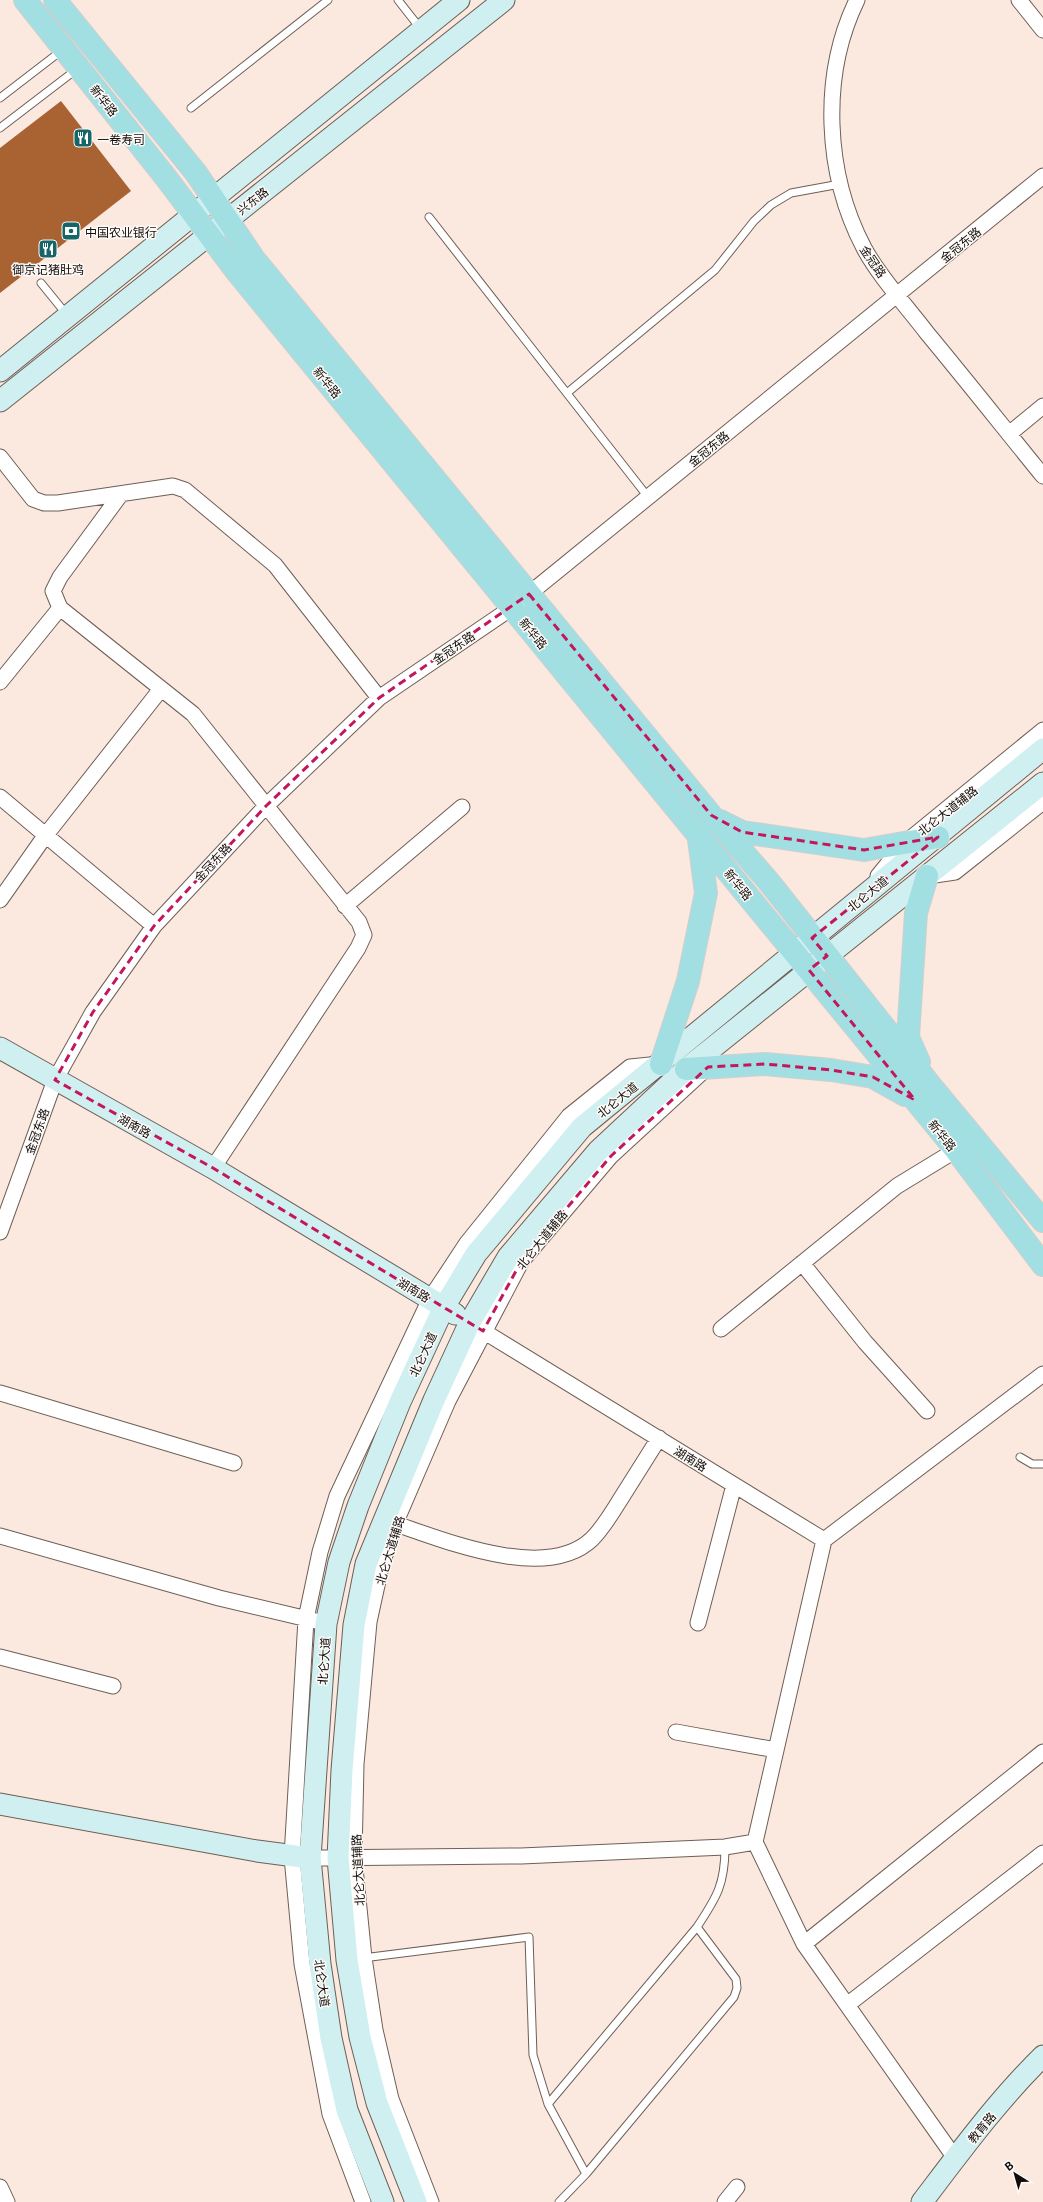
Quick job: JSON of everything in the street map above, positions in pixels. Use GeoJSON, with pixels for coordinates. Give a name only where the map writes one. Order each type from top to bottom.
{"type":"FeatureCollection","features":[{"type":"Feature","properties":{"kind":"main road","name":"新华路"},"geometry":{"type":"LineString","coordinates":[[25,0],[194,214],[237,272],[521,600],[769,882],[827,956],[923,1093],[956,1150],[1043,1264]]}},
{"type":"Feature","properties":{"kind":"main road","name":"新华路"},"geometry":{"type":"LineString","coordinates":[[55,0],[196,173],[254,258],[521,600],[698,832],[809,970],[1043,1220]]}},
{"type":"Feature","properties":{"kind":"main road","name":"兴东路"},"geometry":{"type":"LineString","coordinates":[[0,371],[459,0]]}},
{"type":"Feature","properties":{"kind":"main road","name":"兴东路"},"geometry":{"type":"LineString","coordinates":[[0,401],[504,0]]}},
{"type":"Feature","properties":{"kind":"main road","name":"北仑大道"},"geometry":{"type":"LineString","coordinates":[[383,2202],[347,2110],[331,2038],[320,1964],[301,1857],[326,1624],[339,1562],[358,1506],[400,1402],[437,1303],[582,1127],[661,1064],[859,898],[938,837],[1043,749]]}},
{"type":"Feature","properties":{"kind":"main road","name":"北仑大道"},"geometry":{"type":"LineString","coordinates":[[416,2202],[377,2103],[360,2037],[356,1959],[346,1858],[342,1770],[354,1625],[366,1564],[390,1522],[434,1400],[476,1326],[508,1257],[593,1157],[686,1069],[1043,783]]}},
{"type":"Feature","properties":{"kind":"main road"},"geometry":{"type":"LineString","coordinates":[[711,815],[742,832],[864,850],[938,837]]}},
{"type":"Feature","properties":{"kind":"main road"},"geometry":{"type":"LineString","coordinates":[[661,1064],[688,981],[706,893],[698,832]]}},
{"type":"Feature","properties":{"kind":"main road"},"geometry":{"type":"LineString","coordinates":[[923,1093],[908,1037],[916,913],[927,876]]}},
{"type":"Feature","properties":{"kind":"main road","name":"湖南路"},"geometry":{"type":"LineString","coordinates":[[0,1048],[213,1168],[476,1326]]}},
{"type":"Feature","properties":{"kind":"main road"},"geometry":{"type":"LineString","coordinates":[[686,1069],[765,1064],[873,1077],[923,1093]]}},
{"type":"Feature","properties":{"kind":"main road"},"geometry":{"type":"LineString","coordinates":[[0,1804],[301,1857]]}},
{"type":"Feature","properties":{"kind":"main road","name":"教育路"},"geometry":{"type":"LineString","coordinates":[[922,2202],[955,2158],[1027,2071],[1043,2056]]}},
{"type":"Feature","properties":{"kind":"street","name":"金冠路"},"geometry":{"type":"LineString","coordinates":[[857,0],[842,40],[832,110],[840,184],[848,214],[864,250],[897,296],[1043,476]]}},
{"type":"Feature","properties":{"kind":"street"},"geometry":{"type":"LineString","coordinates":[[1019,0],[1043,30]]}},
{"type":"Feature","properties":{"kind":"street","name":"金冠东路"},"geometry":{"type":"LineString","coordinates":[[0,1232],[55,1080],[93,1012],[154,926],[266,806],[379,698],[521,600],[1043,176]]}},
{"type":"Feature","properties":{"kind":"street"},"geometry":{"type":"LineString","coordinates":[[1009,434],[1043,406]]}},
{"type":"Feature","properties":{"kind":"street"},"geometry":{"type":"LineString","coordinates":[[0,457],[33,498],[44,503],[58,503],[173,486],[185,490],[275,565],[379,698]]}},
{"type":"Feature","properties":{"kind":"street"},"geometry":{"type":"LineString","coordinates":[[121,494],[60,577],[53,591],[60,608],[193,714],[359,922],[364,934],[358,948],[213,1168]]}},
{"type":"Feature","properties":{"kind":"street"},"geometry":{"type":"LineString","coordinates":[[0,682],[60,608]]}},
{"type":"Feature","properties":{"kind":"street"},"geometry":{"type":"LineString","coordinates":[[0,900],[45,836],[161,689]]}},
{"type":"Feature","properties":{"kind":"street","name":"北仑大道辅路"},"geometry":{"type":"LineString","coordinates":[[859,898],[905,843],[1043,730]]}},
{"type":"Feature","properties":{"kind":"street"},"geometry":{"type":"LineString","coordinates":[[0,797],[154,926]]}},
{"type":"Feature","properties":{"kind":"street"},"geometry":{"type":"LineString","coordinates":[[927,876],[955,872],[1043,802]]}},
{"type":"Feature","properties":{"kind":"street"},"geometry":{"type":"LineString","coordinates":[[345,906],[462,807]]}},
{"type":"Feature","properties":{"kind":"street","name":"北仑大道辅路"},"geometry":{"type":"LineString","coordinates":[[476,1326],[521,1262],[606,1162],[708,1067],[760,1010]]}},
{"type":"Feature","properties":{"kind":"street"},"geometry":{"type":"LineString","coordinates":[[721,1329],[897,1186],[956,1150]]}},
{"type":"Feature","properties":{"kind":"street"},"geometry":{"type":"LineString","coordinates":[[802,1263],[865,1342],[928,1411]]}},
{"type":"Feature","properties":{"kind":"street"},"geometry":{"type":"LineString","coordinates":[[363,2202],[330,2114],[302,1964],[301,1857],[306,1619],[320,1552],[337,1496],[437,1303]]}},
{"type":"Feature","properties":{"kind":"street","name":"湖南路"},"geometry":{"type":"LineString","coordinates":[[476,1326],[824,1540]]}},
{"type":"Feature","properties":{"kind":"street"},"geometry":{"type":"LineString","coordinates":[[955,2158],[926,2114],[804,1944],[755,1842],[824,1540],[1043,1374]]}},
{"type":"Feature","properties":{"kind":"street"},"geometry":{"type":"LineString","coordinates":[[0,1393],[234,1463]]}},
{"type":"Feature","properties":{"kind":"street"},"geometry":{"type":"LineString","coordinates":[[390,1522],[427,1536],[514,1558],[533,1560],[553,1558],[576,1549],[592,1540],[608,1520],[659,1438]]}},
{"type":"Feature","properties":{"kind":"street"},"geometry":{"type":"LineString","coordinates":[[698,1623],[734,1485]]}},
{"type":"Feature","properties":{"kind":"street"},"geometry":{"type":"LineString","coordinates":[[0,1536],[219,1598],[326,1624]]}},
{"type":"Feature","properties":{"kind":"street"},"geometry":{"type":"LineString","coordinates":[[0,1656],[113,1686]]}},
{"type":"Feature","properties":{"kind":"street"},"geometry":{"type":"LineString","coordinates":[[676,1732],[776,1750]]}},
{"type":"Feature","properties":{"kind":"street"},"geometry":{"type":"LineString","coordinates":[[804,1944],[1043,1752]]}},
{"type":"Feature","properties":{"kind":"street"},"geometry":{"type":"LineString","coordinates":[[301,1857],[346,1858],[521,1856],[725,1847],[755,1842]]}},
{"type":"Feature","properties":{"kind":"street"},"geometry":{"type":"LineString","coordinates":[[847,2004],[1043,1852]]}},
{"type":"Feature","properties":{"kind":"street"},"geometry":{"type":"LineString","coordinates":[[356,1959],[375,2030],[391,2099],[431,2202]]}},
{"type":"Feature","properties":{"kind":"street"},"geometry":{"type":"LineString","coordinates":[[0,2187],[7,2202]]}},
{"type":"Feature","properties":{"kind":"street"},"geometry":{"type":"LineString","coordinates":[[725,2202],[737,2187]]}},
{"type":"Feature","properties":{"kind":"lane"},"geometry":{"type":"LineString","coordinates":[[191,108],[328,0]]}},
{"type":"Feature","properties":{"kind":"lane"},"geometry":{"type":"LineString","coordinates":[[398,0],[422,30]]}},
{"type":"Feature","properties":{"kind":"lane"},"geometry":{"type":"LineString","coordinates":[[0,98],[64,49]]}},
{"type":"Feature","properties":{"kind":"lane"},"geometry":{"type":"LineString","coordinates":[[0,128],[79,67]]}},
{"type":"Feature","properties":{"kind":"lane"},"geometry":{"type":"LineString","coordinates":[[567,393],[715,270],[754,221],[771,205],[791,193],[840,184]]}},
{"type":"Feature","properties":{"kind":"lane"},"geometry":{"type":"LineString","coordinates":[[429,217],[648,497]]}},
{"type":"Feature","properties":{"kind":"lane"},"geometry":{"type":"LineString","coordinates":[[40,283],[68,316]]}},
{"type":"Feature","properties":{"kind":"lane"},"geometry":{"type":"LineString","coordinates":[[1020,1457],[1032,1464],[1043,1464]]}},
{"type":"Feature","properties":{"kind":"lane"},"geometry":{"type":"LineString","coordinates":[[548,2104],[697,1927],[714,1901],[720,1887],[725,1871],[725,1847]]}},
{"type":"Feature","properties":{"kind":"lane"},"geometry":{"type":"LineString","coordinates":[[559,2202],[586,2174],[734,1996],[737,1988],[736,1979],[697,1927]]}},
{"type":"Feature","properties":{"kind":"lane"},"geometry":{"type":"LineString","coordinates":[[356,1959],[529,1937],[533,2055],[548,2104],[586,2174]]}},
{"type":"Feature","properties":{"kind":"highlighted area"},"geometry":{"type":"Polygon","coordinates":[[[529,594],[711,815],[742,832],[864,850],[938,837],[812,938],[827,956],[809,970],[915,1100],[873,1077],[831,1070],[765,1064],[708,1067],[611,1156],[521,1262],[483,1331],[213,1168],[55,1080],[93,1012],[154,926],[266,806],[379,698],[529,594]]]}},
{"type":"Feature","properties":{"kind":"building"},"geometry":{"type":"Polygon","coordinates":[[[61,101],[131,191],[0,293],[0,148],[61,101]]]}},
{"type":"Feature","properties":{"kind":"place","name":"一卷寿司"},"geometry":{"type":"Point","coordinates":[83,138]}},
{"type":"Feature","properties":{"kind":"place","name":"中国农业银行"},"geometry":{"type":"Point","coordinates":[71,231]}},
{"type":"Feature","properties":{"kind":"place","name":"御京记猪肚鸡"},"geometry":{"type":"Point","coordinates":[48,249]}}]}
